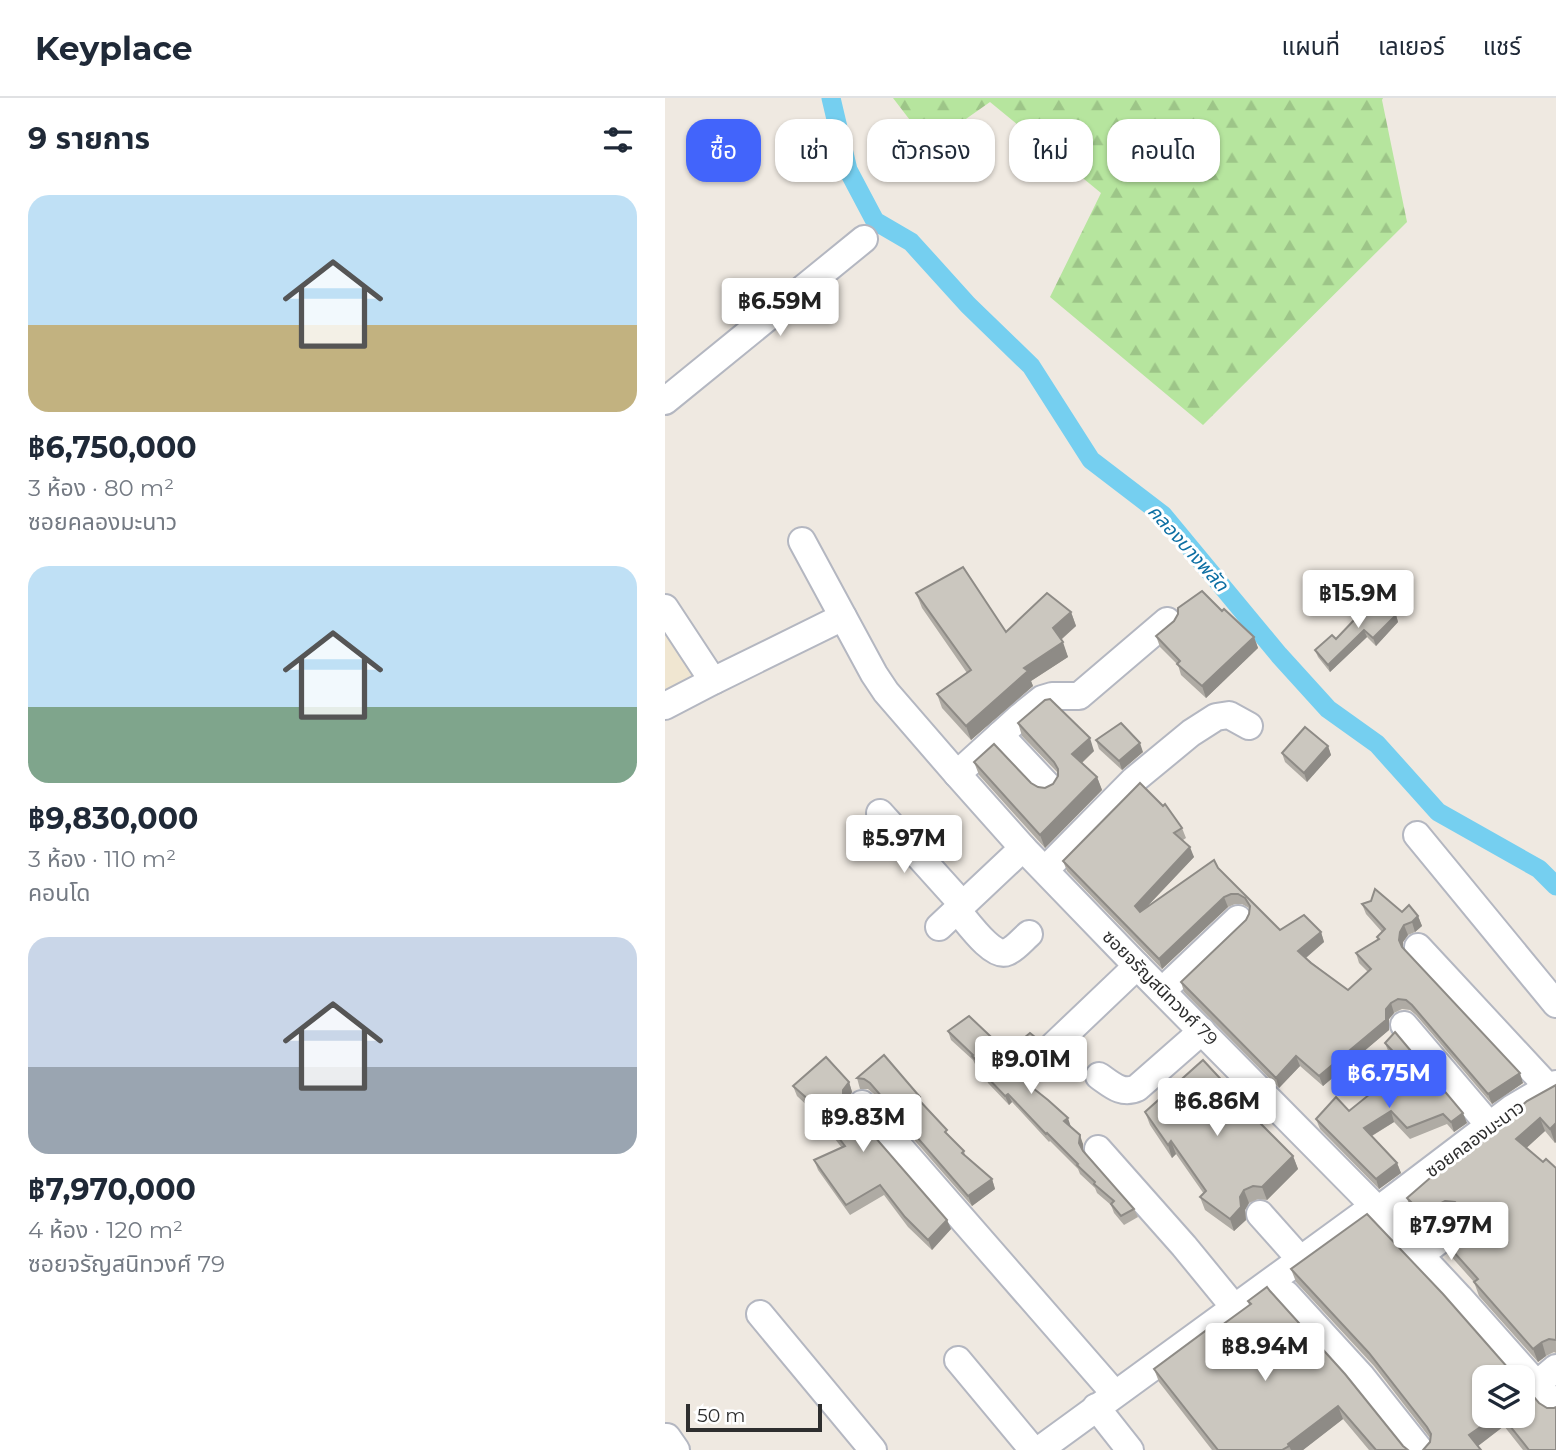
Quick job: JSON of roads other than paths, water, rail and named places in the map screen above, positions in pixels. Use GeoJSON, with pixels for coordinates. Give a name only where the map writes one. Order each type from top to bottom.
{"type":"FeatureCollection","features":[{"type":"Feature","properties":{"kind":"street"},"geometry":{"type":"LineString","coordinates":[[665,401],[864,239]]}},
{"type":"Feature","properties":{"kind":"street","name":"ซอยจรัญสนิทวงศ์ 79"},"geometry":{"type":"LineString","coordinates":[[802,541],[880,683],[957,774],[1023,848],[1376,1208],[1459,1297],[1546,1376],[1556,1406]]}},
{"type":"Feature","properties":{"kind":"street"},"geometry":{"type":"LineString","coordinates":[[665,608],[713,681]]}},
{"type":"Feature","properties":{"kind":"street"},"geometry":{"type":"LineString","coordinates":[[665,706],[843,617]]}},
{"type":"Feature","properties":{"kind":"street"},"geometry":{"type":"LineString","coordinates":[[957,774],[1042,699],[1052,696],[1079,696],[1167,621]]}},
{"type":"Feature","properties":{"kind":"street"},"geometry":{"type":"LineString","coordinates":[[1045,870],[1134,780],[1191,733],[1216,717],[1229,715],[1249,726]]}},
{"type":"Feature","properties":{"kind":"street"},"geometry":{"type":"LineString","coordinates":[[1000,735],[1047,785]]}},
{"type":"Feature","properties":{"kind":"street"},"geometry":{"type":"LineString","coordinates":[[880,813],[953,914],[992,950],[1001,954],[1007,952],[1029,934]]}},
{"type":"Feature","properties":{"kind":"street"},"geometry":{"type":"LineString","coordinates":[[1417,835],[1556,1004]]}},
{"type":"Feature","properties":{"kind":"street"},"geometry":{"type":"LineString","coordinates":[[953,914],[1023,848]]}},
{"type":"Feature","properties":{"kind":"street"},"geometry":{"type":"LineString","coordinates":[[1162,991],[1238,919]]}},
{"type":"Feature","properties":{"kind":"street"},"geometry":{"type":"LineString","coordinates":[[1418,947],[1547,1088]]}},
{"type":"Feature","properties":{"kind":"street"},"geometry":{"type":"LineString","coordinates":[[1053,1046],[1137,966]]}},
{"type":"Feature","properties":{"kind":"street"},"geometry":{"type":"LineString","coordinates":[[1404,1025],[1490,1126]]}},
{"type":"Feature","properties":{"kind":"street"},"geometry":{"type":"LineString","coordinates":[[1099,1076],[1118,1090],[1130,1091],[1137,1088],[1202,1031]]}},
{"type":"Feature","properties":{"kind":"street","name":"ซอยคลองมะนาว"},"geometry":{"type":"LineString","coordinates":[[1056,1445],[1105,1401],[1300,1259],[1376,1208],[1511,1109],[1547,1088]]}},
{"type":"Feature","properties":{"kind":"street"},"geometry":{"type":"LineString","coordinates":[[862,1104],[1105,1401],[1130,1450]]}},
{"type":"Feature","properties":{"kind":"street"},"geometry":{"type":"LineString","coordinates":[[1098,1149],[1234,1307]]}},
{"type":"Feature","properties":{"kind":"street"},"geometry":{"type":"LineString","coordinates":[[1260,1214],[1300,1259]]}},
{"type":"Feature","properties":{"kind":"street"},"geometry":{"type":"LineString","coordinates":[[1419,1256],[1453,1230]]}},
{"type":"Feature","properties":{"kind":"street"},"geometry":{"type":"LineString","coordinates":[[1286,1294],[1362,1377],[1420,1450]]}},
{"type":"Feature","properties":{"kind":"street"},"geometry":{"type":"LineString","coordinates":[[760,1314],[873,1450]]}},
{"type":"Feature","properties":{"kind":"street"},"geometry":{"type":"LineString","coordinates":[[958,1360],[1033,1450]]}},
{"type":"Feature","properties":{"kind":"waterway","name":"คลองบางพลัด"},"geometry":{"type":"LineString","coordinates":[[831,98],[848,170],[875,221],[911,242],[968,305],[1031,366],[1091,460],[1163,515],[1279,655],[1328,709],[1377,744],[1438,812],[1539,869],[1556,886]]}}]}
